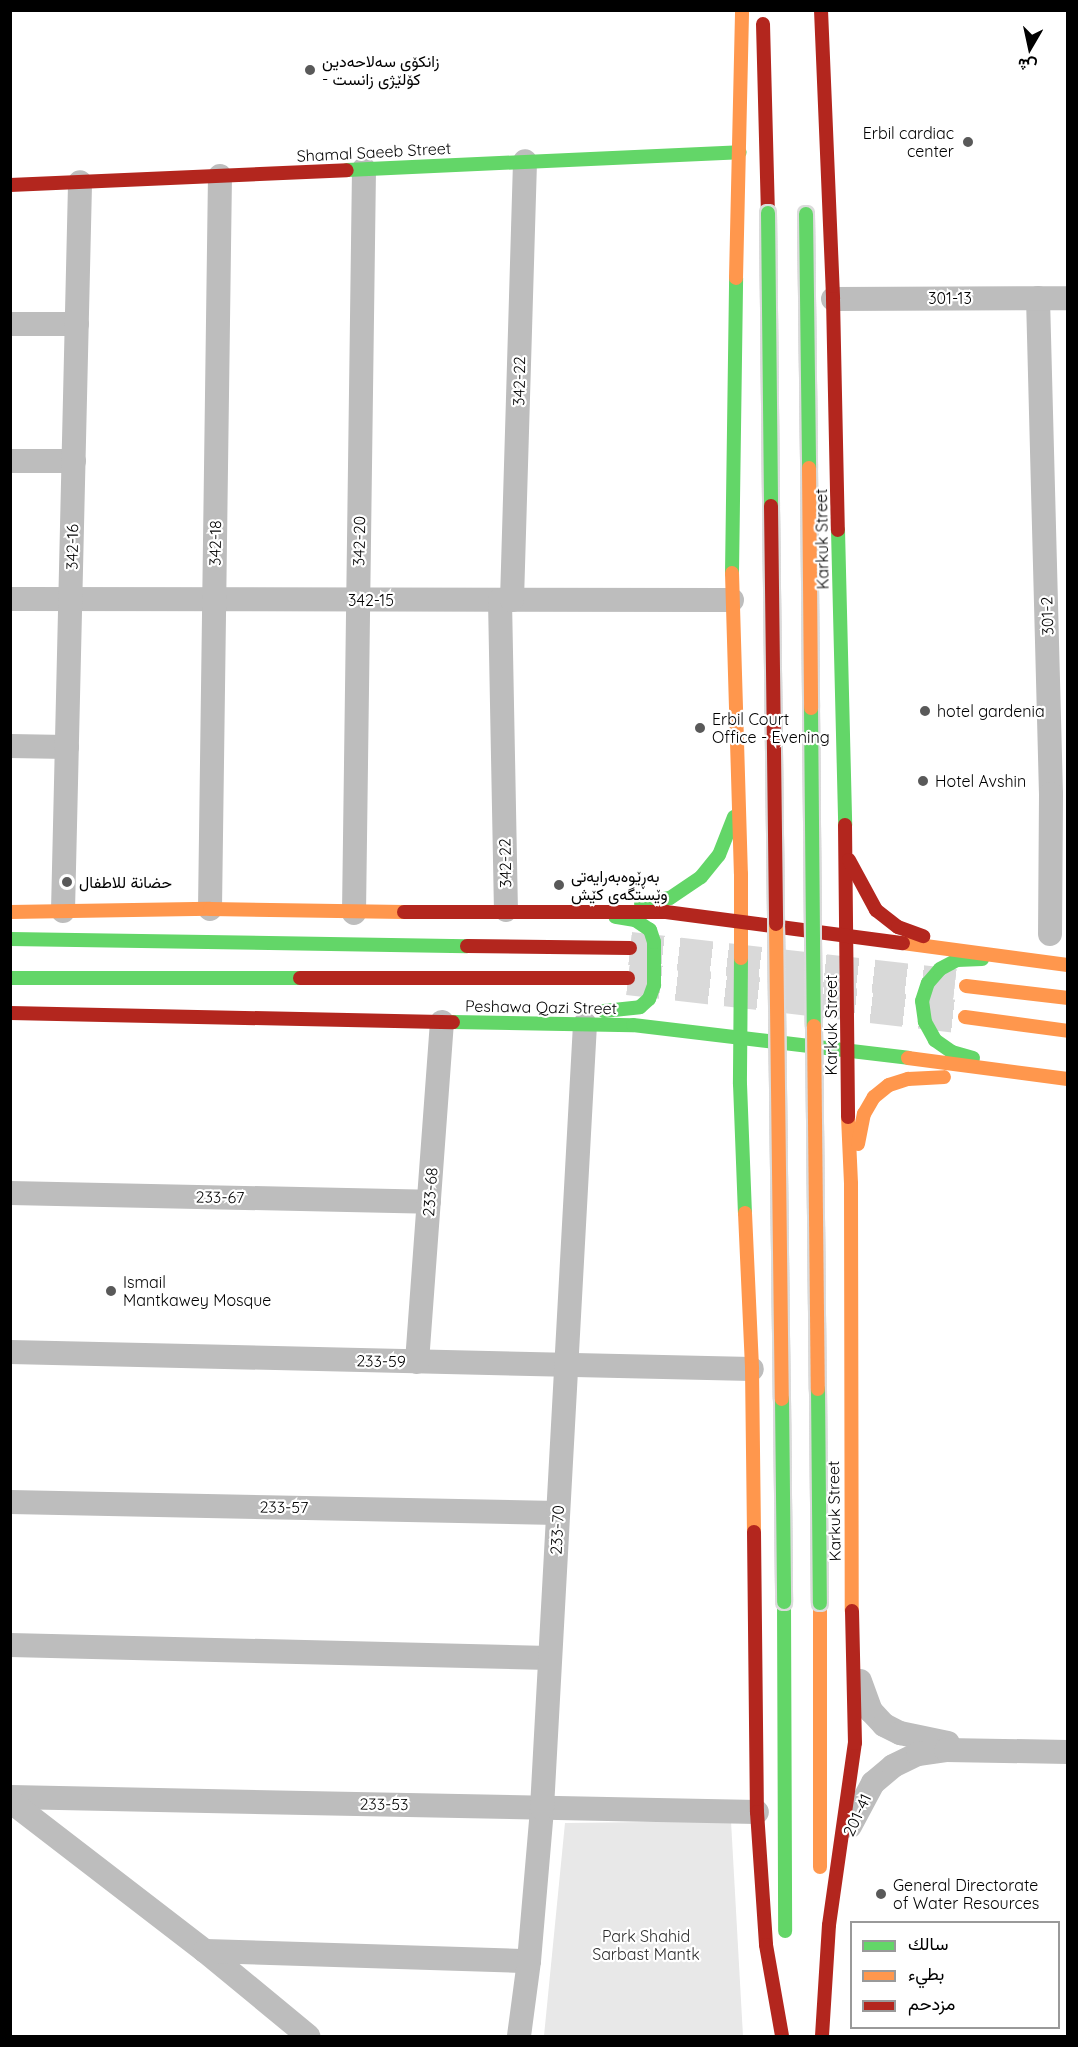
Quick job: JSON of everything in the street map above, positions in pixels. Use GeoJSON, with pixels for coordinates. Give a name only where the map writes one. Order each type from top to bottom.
{"type":"FeatureCollection","features":[{"type":"Feature","properties":{"kind":"main road"},"geometry":{"type":"LineString","coordinates":[[742,10],[734,353],[732,600],[738,800],[745,926],[730,1018],[740,1036],[752,1369],[757,1812],[766,1945],[784,2037]]}},
{"type":"Feature","properties":{"kind":"main road"},"geometry":{"type":"LineString","coordinates":[[763,10],[768,213],[784,1602],[785,1943]]}},
{"type":"Feature","properties":{"kind":"main road"},"geometry":{"type":"LineString","coordinates":[[810,88],[812,10]]}},
{"type":"Feature","properties":{"kind":"main road","name":"Karkuk Street"},"geometry":{"type":"LineString","coordinates":[[821,10],[833,298],[847,935],[856,954],[848,1036],[855,1743],[829,1924],[821,2037]]}},
{"type":"Feature","properties":{"kind":"main road","name":"Shamal Saeeb Street"},"geometry":{"type":"LineString","coordinates":[[10,185],[740,152]]}},
{"type":"Feature","properties":{"kind":"main road","name":"Karkuk Street"},"geometry":{"type":"LineString","coordinates":[[806,208],[820,1603],[821,2037]]}},
{"type":"Feature","properties":{"kind":"main road"},"geometry":{"type":"LineString","coordinates":[[737,752],[739,776],[758,810],[771,819],[797,822],[821,813],[834,797],[843,772],[844,745]]}},
{"type":"Feature","properties":{"kind":"main road"},"geometry":{"type":"LineString","coordinates":[[596,910],[670,898],[689,888],[719,855],[733,823],[738,800]]}},
{"type":"Feature","properties":{"kind":"main road"},"geometry":{"type":"LineString","coordinates":[[740,1084],[749,1056],[759,1038],[778,1007],[812,964],[831,933],[840,907],[846,853]]}},
{"type":"Feature","properties":{"kind":"main road"},"geometry":{"type":"LineString","coordinates":[[846,853],[876,910],[889,920],[910,932],[982,952]]}},
{"type":"Feature","properties":{"kind":"main road"},"geometry":{"type":"LineString","coordinates":[[10,912],[210,909],[354,913],[506,909],[666,912],[745,926],[831,933],[1068,965]]}},
{"type":"Feature","properties":{"kind":"main road"},"geometry":{"type":"LineString","coordinates":[[453,1022],[554,1013],[632,1011],[647,1002],[654,985],[654,949],[653,938],[647,927],[635,920],[560,910]]}},
{"type":"Feature","properties":{"kind":"main road"},"geometry":{"type":"LineString","coordinates":[[745,926],[823,1021],[848,1036],[901,1058]]}},
{"type":"Feature","properties":{"kind":"main road"},"geometry":{"type":"LineString","coordinates":[[10,939],[630,948]]}},
{"type":"Feature","properties":{"kind":"main road"},"geometry":{"type":"LineString","coordinates":[[673,1028],[730,1018],[762,1004],[856,954],[909,943]]}},
{"type":"Feature","properties":{"kind":"main road"},"geometry":{"type":"LineString","coordinates":[[1027,1075],[943,1047],[935,1040],[924,1022],[922,1001],[934,975],[957,960],[975,958],[1049,962]]}},
{"type":"Feature","properties":{"kind":"main road","name":"Peshawa Qazi Street"},"geometry":{"type":"LineString","coordinates":[[10,978],[628,978]]}},
{"type":"Feature","properties":{"kind":"main road"},"geometry":{"type":"LineString","coordinates":[[966,986],[1068,998]]}},
{"type":"Feature","properties":{"kind":"main road","name":"Peshawa Qazi Street"},"geometry":{"type":"LineString","coordinates":[[10,1013],[585,1024],[673,1028],[1068,1079]]}},
{"type":"Feature","properties":{"kind":"main road"},"geometry":{"type":"LineString","coordinates":[[965,1017],[1068,1030]]}},
{"type":"Feature","properties":{"kind":"main road"},"geometry":{"type":"LineString","coordinates":[[823,1021],[832,1049],[848,1120]]}},
{"type":"Feature","properties":{"kind":"main road"},"geometry":{"type":"LineString","coordinates":[[673,1028],[709,1038],[726,1052],[735,1067],[740,1084]]}},
{"type":"Feature","properties":{"kind":"main road"},"geometry":{"type":"LineString","coordinates":[[851,1184],[864,1114],[874,1098],[889,1085],[908,1079],[1027,1075]]}},
{"type":"Feature","properties":{"kind":"main road"},"geometry":{"type":"LineString","coordinates":[[745,1203],[748,1186],[760,1166],[794,1152],[817,1157],[835,1172],[844,1194],[849,1249]]}},
{"type":"Feature","properties":{"kind":"main road"},"geometry":{"type":"LineString","coordinates":[[784,2037],[786,1978]]}},
{"type":"Feature","properties":{"kind":"street","name":"342-22"},"geometry":{"type":"LineString","coordinates":[[506,909],[506,600],[525,161]]}},
{"type":"Feature","properties":{"kind":"street","name":"342-20"},"geometry":{"type":"LineString","coordinates":[[354,913],[364,169]]}},
{"type":"Feature","properties":{"kind":"street","name":"342-18"},"geometry":{"type":"LineString","coordinates":[[210,909],[220,176]]}},
{"type":"Feature","properties":{"kind":"street","name":"342-16"},"geometry":{"type":"LineString","coordinates":[[63,911],[80,182]]}},
{"type":"Feature","properties":{"kind":"street","name":"301-13"},"geometry":{"type":"LineString","coordinates":[[833,298],[1068,298]]}},
{"type":"Feature","properties":{"kind":"street","name":"301-2"},"geometry":{"type":"LineString","coordinates":[[1038,298],[1058,650],[1059,795],[1050,934]]}},
{"type":"Feature","properties":{"kind":"street"},"geometry":{"type":"LineString","coordinates":[[10,324],[77,324]]}},
{"type":"Feature","properties":{"kind":"street"},"geometry":{"type":"LineString","coordinates":[[10,461],[74,461]]}},
{"type":"Feature","properties":{"kind":"street","name":"342-15"},"geometry":{"type":"LineString","coordinates":[[10,599],[732,600]]}},
{"type":"Feature","properties":{"kind":"street"},"geometry":{"type":"LineString","coordinates":[[10,746],[67,747]]}},
{"type":"Feature","properties":{"kind":"street","name":"233-68"},"geometry":{"type":"LineString","coordinates":[[417,1362],[429,1202],[453,1022]]}},
{"type":"Feature","properties":{"kind":"street","name":"233-70"},"geometry":{"type":"LineString","coordinates":[[519,2037],[529,1961],[542,1808],[585,1024]]}},
{"type":"Feature","properties":{"kind":"street","name":"233-67"},"geometry":{"type":"LineString","coordinates":[[10,1193],[429,1202]]}},
{"type":"Feature","properties":{"kind":"street","name":"233-59"},"geometry":{"type":"LineString","coordinates":[[10,1352],[752,1369]]}},
{"type":"Feature","properties":{"kind":"street","name":"233-57"},"geometry":{"type":"LineString","coordinates":[[10,1502],[558,1513]]}},
{"type":"Feature","properties":{"kind":"street"},"geometry":{"type":"LineString","coordinates":[[10,1645],[550,1658]]}},
{"type":"Feature","properties":{"kind":"street","name":"201-41"},"geometry":{"type":"LineString","coordinates":[[853,1657],[867,1702],[884,1725],[908,1735],[989,1749]]}},
{"type":"Feature","properties":{"kind":"street","name":"201-41"},"geometry":{"type":"LineString","coordinates":[[837,1863],[858,1807],[873,1783],[884,1773],[918,1754],[946,1750],[989,1749],[1068,1752]]}},
{"type":"Feature","properties":{"kind":"street"},"geometry":{"type":"LineString","coordinates":[[10,1799],[205,1951],[308,2037]]}},
{"type":"Feature","properties":{"kind":"street","name":"233-53"},"geometry":{"type":"LineString","coordinates":[[10,1799],[757,1812]]}},
{"type":"Feature","properties":{"kind":"street"},"geometry":{"type":"LineString","coordinates":[[205,1951],[529,1961]]}},
{"type":"Feature","properties":{"kind":"green space","name":"Park Shahid Sarbast Mantk"},"geometry":{"type":"Polygon","coordinates":[[[731,1821],[743,2036],[544,2036],[565,1823],[731,1821]]]}},
{"type":"Feature","properties":{"kind":"tunnel"},"geometry":{"type":"LineString","coordinates":[[630,948],[955,985]]}},
{"type":"Feature","properties":{"kind":"tunnel"},"geometry":{"type":"LineString","coordinates":[[628,978],[965,1017]]}},
{"type":"Feature","properties":{"kind":"traffic: fast"},"geometry":{"type":"LineString","coordinates":[[347,170],[740,152]]}},
{"type":"Feature","properties":{"kind":"traffic: fast"},"geometry":{"type":"LineString","coordinates":[[768,213],[771,506]]}},
{"type":"Feature","properties":{"kind":"traffic: fast"},"geometry":{"type":"LineString","coordinates":[[806,214],[809,468]]}},
{"type":"Feature","properties":{"kind":"traffic: fast"},"geometry":{"type":"LineString","coordinates":[[732,573],[736,278]]}},
{"type":"Feature","properties":{"kind":"traffic: fast"},"geometry":{"type":"LineString","coordinates":[[838,530],[845,825]]}},
{"type":"Feature","properties":{"kind":"traffic: fast"},"geometry":{"type":"LineString","coordinates":[[811,708],[814,1026]]}},
{"type":"Feature","properties":{"kind":"traffic: fast"},"geometry":{"type":"LineString","coordinates":[[641,903],[670,898],[701,877],[719,855],[734,817]]}},
{"type":"Feature","properties":{"kind":"traffic: fast"},"geometry":{"type":"LineString","coordinates":[[604,1011],[640,1007],[649,999],[654,985],[654,942],[650,930],[635,920],[615,917]]}},
{"type":"Feature","properties":{"kind":"traffic: fast"},"geometry":{"type":"LineString","coordinates":[[10,939],[467,946]]}},
{"type":"Feature","properties":{"kind":"traffic: fast"},"geometry":{"type":"LineString","coordinates":[[741,958],[740,1084],[745,1213]]}},
{"type":"Feature","properties":{"kind":"traffic: fast"},"geometry":{"type":"LineString","coordinates":[[973,1058],[952,1052],[935,1040],[925,1022],[922,1001],[928,983],[940,969],[957,960],[982,959]]}},
{"type":"Feature","properties":{"kind":"traffic: fast"},"geometry":{"type":"LineString","coordinates":[[10,978],[300,978]]}},
{"type":"Feature","properties":{"kind":"traffic: fast"},"geometry":{"type":"LineString","coordinates":[[453,1022],[633,1025],[908,1058]]}},
{"type":"Feature","properties":{"kind":"traffic: fast"},"geometry":{"type":"LineString","coordinates":[[818,1389],[820,1603]]}},
{"type":"Feature","properties":{"kind":"traffic: fast"},"geometry":{"type":"LineString","coordinates":[[782,1399],[784,1602]]}},
{"type":"Feature","properties":{"kind":"traffic: fast"},"geometry":{"type":"LineString","coordinates":[[784,1602],[785,1931]]}},
{"type":"Feature","properties":{"kind":"traffic: slow"},"geometry":{"type":"LineString","coordinates":[[736,278],[742,10]]}},
{"type":"Feature","properties":{"kind":"traffic: slow"},"geometry":{"type":"LineString","coordinates":[[809,468],[811,708]]}},
{"type":"Feature","properties":{"kind":"traffic: slow"},"geometry":{"type":"LineString","coordinates":[[732,573],[741,874],[741,958]]}},
{"type":"Feature","properties":{"kind":"traffic: slow"},"geometry":{"type":"LineString","coordinates":[[10,912],[210,909],[404,912]]}},
{"type":"Feature","properties":{"kind":"traffic: slow"},"geometry":{"type":"LineString","coordinates":[[776,924],[782,1399]]}},
{"type":"Feature","properties":{"kind":"traffic: slow"},"geometry":{"type":"LineString","coordinates":[[903,943],[1068,965]]}},
{"type":"Feature","properties":{"kind":"traffic: slow"},"geometry":{"type":"LineString","coordinates":[[966,986],[1068,998]]}},
{"type":"Feature","properties":{"kind":"traffic: slow"},"geometry":{"type":"LineString","coordinates":[[965,1017],[1068,1031]]}},
{"type":"Feature","properties":{"kind":"traffic: slow"},"geometry":{"type":"LineString","coordinates":[[814,1026],[818,1389]]}},
{"type":"Feature","properties":{"kind":"traffic: slow"},"geometry":{"type":"LineString","coordinates":[[908,1058],[1068,1079]]}},
{"type":"Feature","properties":{"kind":"traffic: slow"},"geometry":{"type":"LineString","coordinates":[[858,1144],[864,1114],[874,1097],[889,1085],[908,1079],[944,1077]]}},
{"type":"Feature","properties":{"kind":"traffic: slow"},"geometry":{"type":"LineString","coordinates":[[848,1117],[851,1184],[852,1611]]}},
{"type":"Feature","properties":{"kind":"traffic: slow"},"geometry":{"type":"LineString","coordinates":[[745,1213],[752,1369],[754,1532]]}},
{"type":"Feature","properties":{"kind":"traffic: slow"},"geometry":{"type":"LineString","coordinates":[[820,1603],[820,1867]]}},
{"type":"Feature","properties":{"kind":"traffic: jam"},"geometry":{"type":"LineString","coordinates":[[821,10],[833,299],[838,530]]}},
{"type":"Feature","properties":{"kind":"traffic: jam"},"geometry":{"type":"LineString","coordinates":[[763,24],[768,213]]}},
{"type":"Feature","properties":{"kind":"traffic: jam"},"geometry":{"type":"LineString","coordinates":[[10,185],[347,170]]}},
{"type":"Feature","properties":{"kind":"traffic: jam"},"geometry":{"type":"LineString","coordinates":[[771,506],[776,924]]}},
{"type":"Feature","properties":{"kind":"traffic: jam"},"geometry":{"type":"LineString","coordinates":[[845,825],[848,1117]]}},
{"type":"Feature","properties":{"kind":"traffic: jam"},"geometry":{"type":"LineString","coordinates":[[849,860],[876,910],[898,927],[923,936]]}},
{"type":"Feature","properties":{"kind":"traffic: jam"},"geometry":{"type":"LineString","coordinates":[[404,912],[666,912],[903,943]]}},
{"type":"Feature","properties":{"kind":"traffic: jam"},"geometry":{"type":"LineString","coordinates":[[467,946],[630,948]]}},
{"type":"Feature","properties":{"kind":"traffic: jam"},"geometry":{"type":"LineString","coordinates":[[300,978],[628,978]]}},
{"type":"Feature","properties":{"kind":"traffic: jam"},"geometry":{"type":"LineString","coordinates":[[10,1013],[453,1022]]}},
{"type":"Feature","properties":{"kind":"traffic: jam"},"geometry":{"type":"LineString","coordinates":[[754,1532],[757,1812],[766,1945],[782,2036]]}},
{"type":"Feature","properties":{"kind":"traffic: jam"},"geometry":{"type":"LineString","coordinates":[[822,2036],[829,1925],[855,1743],[852,1611]]}},
{"type":"Feature","properties":{"kind":"place","name":"زانکۆی سەلاحەدین - کۆلێژی زانست"},"geometry":{"type":"Point","coordinates":[310,70]}},
{"type":"Feature","properties":{"kind":"place","name":"Erbil cardiac center"},"geometry":{"type":"Point","coordinates":[968,142]}},
{"type":"Feature","properties":{"kind":"place","name":"hotel gardenia"},"geometry":{"type":"Point","coordinates":[925,711]}},
{"type":"Feature","properties":{"kind":"place","name":"Erbil Court Office - Evening"},"geometry":{"type":"Point","coordinates":[700,728]}},
{"type":"Feature","properties":{"kind":"place","name":"Hotel Avshin"},"geometry":{"type":"Point","coordinates":[923,781]}},
{"type":"Feature","properties":{"kind":"place","name":"حضانة للاطفال"},"geometry":{"type":"Point","coordinates":[67,882]}},
{"type":"Feature","properties":{"kind":"place","name":"بەڕێوەبەرایەتی وێستگەی کێش"},"geometry":{"type":"Point","coordinates":[559,885]}},
{"type":"Feature","properties":{"kind":"place","name":"Ismail Mantkawey Mosque"},"geometry":{"type":"Point","coordinates":[111,1291]}},
{"type":"Feature","properties":{"kind":"place","name":"General Directorate of Water Resources"},"geometry":{"type":"Point","coordinates":[881,1894]}}]}
